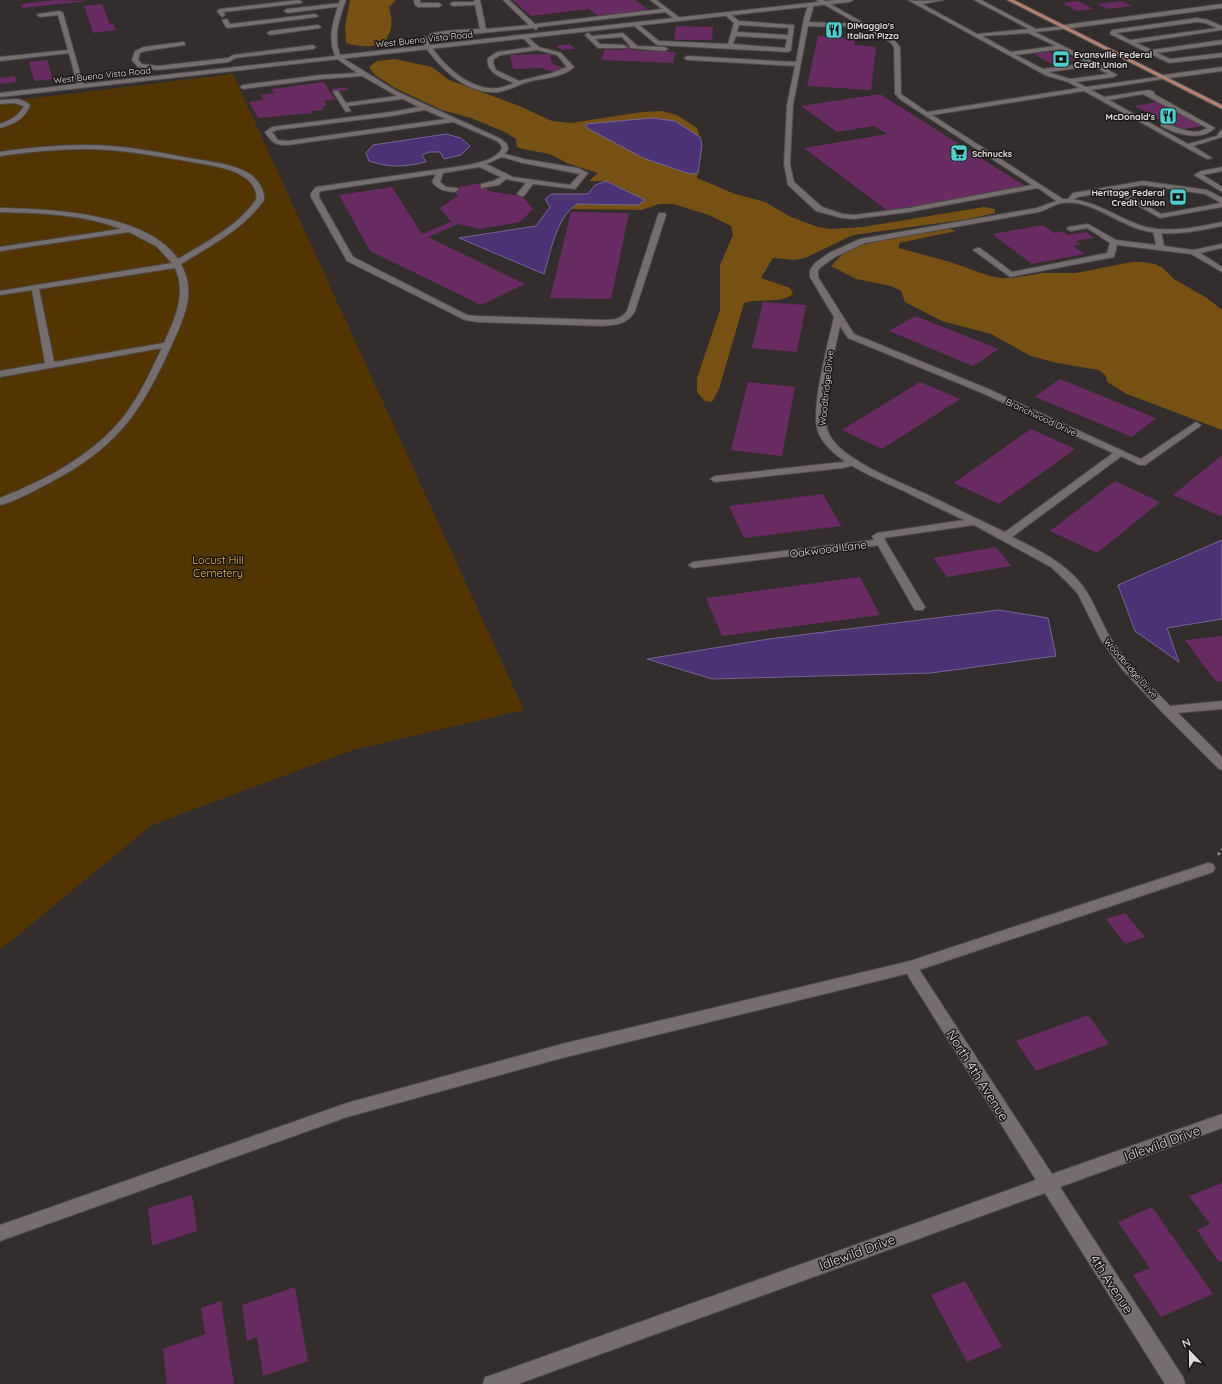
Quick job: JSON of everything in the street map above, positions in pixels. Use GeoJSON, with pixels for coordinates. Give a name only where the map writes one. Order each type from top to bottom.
{"type":"FeatureCollection","features":[{"type":"Feature","properties":{"kind":"main road"},"geometry":{"type":"LineString","coordinates":[[1010,0],[1222,107]]}},
{"type":"Feature","properties":{"kind":"street"},"geometry":{"type":"LineString","coordinates":[[417,0],[418,6],[439,5]]}},
{"type":"Feature","properties":{"kind":"street"},"geometry":{"type":"LineString","coordinates":[[506,0],[543,35]]}},
{"type":"Feature","properties":{"kind":"street"},"geometry":{"type":"LineString","coordinates":[[653,0],[680,20]]}},
{"type":"Feature","properties":{"kind":"street","name":"West Buena Vista Road"},"geometry":{"type":"LineString","coordinates":[[0,96],[850,0]]}},
{"type":"Feature","properties":{"kind":"street"},"geometry":{"type":"LineString","coordinates":[[911,0],[1042,71],[1072,82],[1209,158]]}},
{"type":"Feature","properties":{"kind":"street"},"geometry":{"type":"LineString","coordinates":[[917,3],[941,0]]}},
{"type":"Feature","properties":{"kind":"street"},"geometry":{"type":"LineString","coordinates":[[977,0],[1114,75],[1072,82],[1059,86]]}},
{"type":"Feature","properties":{"kind":"street"},"geometry":{"type":"LineString","coordinates":[[299,2],[220,11],[228,26],[315,16]]}},
{"type":"Feature","properties":{"kind":"street"},"geometry":{"type":"LineString","coordinates":[[279,12],[342,2],[332,38],[333,47],[338,57],[364,74],[424,108],[499,140],[504,144],[505,149],[501,155],[493,160],[479,164],[440,172],[314,192],[315,197],[350,259],[465,317],[602,323],[619,321],[628,317],[662,215]]}},
{"type":"Feature","properties":{"kind":"street"},"geometry":{"type":"LineString","coordinates":[[453,4],[478,2],[483,30]]}},
{"type":"Feature","properties":{"kind":"street"},"geometry":{"type":"LineString","coordinates":[[822,2],[892,40],[897,47],[898,94],[925,114],[1039,186],[1067,201],[1091,205],[1137,227],[1157,231],[1180,232],[1222,224]]}},
{"type":"Feature","properties":{"kind":"street"},"geometry":{"type":"LineString","coordinates":[[811,5],[790,105],[787,164],[791,183],[819,208],[842,216],[854,217],[910,210],[1039,186]]}},
{"type":"Feature","properties":{"kind":"street"},"geometry":{"type":"LineString","coordinates":[[260,6],[271,35],[318,27]]}},
{"type":"Feature","properties":{"kind":"street"},"geometry":{"type":"LineString","coordinates":[[978,36],[1064,27],[1222,6]]}},
{"type":"Feature","properties":{"kind":"street"},"geometry":{"type":"LineString","coordinates":[[519,83],[494,71],[490,63],[491,58],[499,53],[537,48],[559,54],[571,67],[558,74],[533,78],[519,83],[498,90],[490,90],[480,88],[455,76],[444,66],[424,40],[426,37],[667,10]]}},
{"type":"Feature","properties":{"kind":"street"},"geometry":{"type":"LineString","coordinates":[[934,12],[955,15]]}},
{"type":"Feature","properties":{"kind":"street"},"geometry":{"type":"LineString","coordinates":[[40,15],[60,13],[81,86]]}},
{"type":"Feature","properties":{"kind":"street"},"geometry":{"type":"LineString","coordinates":[[636,25],[657,43],[788,50],[792,26],[737,23],[727,14]]}},
{"type":"Feature","properties":{"kind":"street"},"geometry":{"type":"LineString","coordinates":[[1129,42],[1220,29],[1220,27],[1206,21],[1197,20],[1113,32],[1113,34],[1129,42],[1152,52],[1169,61],[1222,55]]}},
{"type":"Feature","properties":{"kind":"street"},"geometry":{"type":"LineString","coordinates":[[730,46],[737,23]]}},
{"type":"Feature","properties":{"kind":"street"},"geometry":{"type":"LineString","coordinates":[[806,24],[832,25]]}},
{"type":"Feature","properties":{"kind":"street"},"geometry":{"type":"LineString","coordinates":[[843,25],[866,26]]}},
{"type":"Feature","properties":{"kind":"street"},"geometry":{"type":"LineString","coordinates":[[978,28],[978,36]]}},
{"type":"Feature","properties":{"kind":"street"},"geometry":{"type":"LineString","coordinates":[[583,30],[598,46],[624,47]]}},
{"type":"Feature","properties":{"kind":"street"},"geometry":{"type":"LineString","coordinates":[[734,34],[790,37]]}},
{"type":"Feature","properties":{"kind":"street"},"geometry":{"type":"LineString","coordinates":[[591,38],[622,35],[634,47],[721,52],[721,60]]}},
{"type":"Feature","properties":{"kind":"street"},"geometry":{"type":"LineString","coordinates":[[525,37],[537,48]]}},
{"type":"Feature","properties":{"kind":"street"},"geometry":{"type":"LineString","coordinates":[[1152,52],[1222,42]]}},
{"type":"Feature","properties":{"kind":"street"},"geometry":{"type":"LineString","coordinates":[[184,44],[144,49],[137,52],[136,60],[140,66],[150,68],[172,67],[229,60],[233,57],[313,46]]}},
{"type":"Feature","properties":{"kind":"street"},"geometry":{"type":"LineString","coordinates":[[1010,54],[1062,47]]}},
{"type":"Feature","properties":{"kind":"street"},"geometry":{"type":"LineString","coordinates":[[0,59],[70,51]]}},
{"type":"Feature","properties":{"kind":"street"},"geometry":{"type":"LineString","coordinates":[[1054,54],[1071,52]]}},
{"type":"Feature","properties":{"kind":"street"},"geometry":{"type":"LineString","coordinates":[[1020,59],[1039,57]]}},
{"type":"Feature","properties":{"kind":"street"},"geometry":{"type":"LineString","coordinates":[[687,58],[799,64]]}},
{"type":"Feature","properties":{"kind":"street"},"geometry":{"type":"LineString","coordinates":[[1042,71],[1095,64]]}},
{"type":"Feature","properties":{"kind":"street"},"geometry":{"type":"LineString","coordinates":[[172,67],[176,76]]}},
{"type":"Feature","properties":{"kind":"street"},"geometry":{"type":"LineString","coordinates":[[925,114],[1222,69]]}},
{"type":"Feature","properties":{"kind":"street"},"geometry":{"type":"LineString","coordinates":[[243,87],[328,80],[364,74]]}},
{"type":"Feature","properties":{"kind":"street"},"geometry":{"type":"LineString","coordinates":[[336,92],[353,118]]}},
{"type":"Feature","properties":{"kind":"street"},"geometry":{"type":"LineString","coordinates":[[1103,99],[1145,92],[1158,94],[1220,126],[1222,132],[1219,137],[1187,146]]}},
{"type":"Feature","properties":{"kind":"street"},"geometry":{"type":"LineString","coordinates":[[1109,102],[1126,104],[1187,137],[1203,136],[1212,128],[1145,92]]}},
{"type":"Feature","properties":{"kind":"street"},"geometry":{"type":"LineString","coordinates":[[345,105],[404,97]]}},
{"type":"Feature","properties":{"kind":"street"},"geometry":{"type":"LineString","coordinates":[[0,102],[13,100],[27,105],[25,113],[17,120],[0,126]]}},
{"type":"Feature","properties":{"kind":"street"},"geometry":{"type":"LineString","coordinates":[[915,107],[922,106]]}},
{"type":"Feature","properties":{"kind":"street"},"geometry":{"type":"LineString","coordinates":[[424,108],[277,128],[268,132],[273,141],[276,143],[288,143],[454,120]]}},
{"type":"Feature","properties":{"kind":"street"},"geometry":{"type":"LineString","coordinates":[[0,154],[44,148],[98,147],[161,154],[214,165],[248,176],[258,187],[261,196],[260,200],[252,210],[202,247],[176,264],[0,293]]}},
{"type":"Feature","properties":{"kind":"street"},"geometry":{"type":"LineString","coordinates":[[479,164],[505,177],[530,183],[572,187],[584,173],[578,170],[523,161],[501,155]]}},
{"type":"Feature","properties":{"kind":"street"},"geometry":{"type":"LineString","coordinates":[[1222,169],[1211,175],[1212,179],[1222,184]]}},
{"type":"Feature","properties":{"kind":"street"},"geometry":{"type":"LineString","coordinates":[[1222,169],[1203,172],[1198,176],[1222,190]]}},
{"type":"Feature","properties":{"kind":"street"},"geometry":{"type":"LineString","coordinates":[[440,172],[436,182],[439,186],[444,189],[454,190]]}},
{"type":"Feature","properties":{"kind":"street"},"geometry":{"type":"LineString","coordinates":[[484,186],[496,183],[505,177]]}},
{"type":"Feature","properties":{"kind":"street"},"geometry":{"type":"LineString","coordinates":[[521,194],[530,183]]}},
{"type":"Feature","properties":{"kind":"street"},"geometry":{"type":"LineString","coordinates":[[838,316],[818,285],[814,277],[814,270],[818,264],[842,250],[863,241],[1039,210],[1067,201],[1076,195],[1143,183],[1207,192],[1222,201]]}},
{"type":"Feature","properties":{"kind":"street"},"geometry":{"type":"LineString","coordinates":[[1112,188],[1160,216],[1222,205]]}},
{"type":"Feature","properties":{"kind":"street"},"geometry":{"type":"LineString","coordinates":[[0,210],[55,212],[112,223],[129,229],[151,239],[173,258],[183,278],[185,291],[179,317],[146,388],[130,415],[113,434],[93,452],[69,468],[16,496],[0,502]]}},
{"type":"Feature","properties":{"kind":"street"},"geometry":{"type":"LineString","coordinates":[[1071,229],[1088,226],[1114,242],[1193,252],[1222,246]]}},
{"type":"Feature","properties":{"kind":"street"},"geometry":{"type":"LineString","coordinates":[[0,249],[129,229]]}},
{"type":"Feature","properties":{"kind":"street"},"geometry":{"type":"LineString","coordinates":[[1157,231],[1160,248]]}},
{"type":"Feature","properties":{"kind":"street"},"geometry":{"type":"LineString","coordinates":[[977,250],[1010,275],[1111,255],[1114,242]]}},
{"type":"Feature","properties":{"kind":"street"},"geometry":{"type":"LineString","coordinates":[[1193,252],[1222,270]]}},
{"type":"Feature","properties":{"kind":"street"},"geometry":{"type":"LineString","coordinates":[[35,287],[50,366]]}},
{"type":"Feature","properties":{"kind":"street","name":"Branchwood Drive"},"geometry":{"type":"LineString","coordinates":[[838,316],[851,336],[983,390],[1142,463],[1196,425]]}},
{"type":"Feature","properties":{"kind":"street","name":"Woodbridge Drive"},"geometry":{"type":"LineString","coordinates":[[838,316],[828,364],[821,418],[822,430],[831,443],[854,462],[1005,537],[1049,562],[1072,580],[1089,604],[1102,636],[1167,710],[1222,765]]}},
{"type":"Feature","properties":{"kind":"street"},"geometry":{"type":"LineString","coordinates":[[0,374],[166,345]]}},
{"type":"Feature","properties":{"kind":"street"},"geometry":{"type":"LineString","coordinates":[[1005,537],[1120,453]]}},
{"type":"Feature","properties":{"kind":"street"},"geometry":{"type":"LineString","coordinates":[[715,479],[843,465],[854,462]]}},
{"type":"Feature","properties":{"kind":"street","name":"Oakwood Lane"},"geometry":{"type":"LineString","coordinates":[[693,565],[881,542],[877,536],[974,522]]}},
{"type":"Feature","properties":{"kind":"street"},"geometry":{"type":"LineString","coordinates":[[881,542],[919,607]]}},
{"type":"Feature","properties":{"kind":"street"},"geometry":{"type":"LineString","coordinates":[[1167,710],[1222,706]]}},
{"type":"Feature","properties":{"kind":"street"},"geometry":{"type":"LineString","coordinates":[[0,1233],[347,1110],[562,1051],[910,967],[1208,868]]}},
{"type":"Feature","properties":{"kind":"street","name":"North 4th Avenue"},"geometry":{"type":"LineString","coordinates":[[910,967],[1047,1184]]}},
{"type":"Feature","properties":{"kind":"street","name":"Idlewild Drive"},"geometry":{"type":"LineString","coordinates":[[492,1384],[1222,1121]]}},
{"type":"Feature","properties":{"kind":"street","name":"4th Avenue"},"geometry":{"type":"LineString","coordinates":[[1047,1184],[1176,1384]]}},
{"type":"Feature","properties":{"kind":"green space","name":"Locust Hill Cemetery"},"geometry":{"type":"Polygon","coordinates":[[[233,74],[524,710],[353,750],[152,825],[0,950],[0,102],[233,74]]]}},
{"type":"Feature","properties":{"kind":"shaded area"},"geometry":{"type":"Polygon","coordinates":[[[350,0],[396,0],[389,7],[391,26],[389,34],[383,44],[364,46],[346,43],[345,27],[350,0]]]}},
{"type":"Feature","properties":{"kind":"shaded area"},"geometry":{"type":"Polygon","coordinates":[[[395,59],[432,67],[449,80],[517,105],[552,121],[571,123],[642,112],[661,111],[677,115],[697,128],[700,137],[675,121],[652,118],[585,125],[587,128],[643,158],[690,174],[698,173],[697,178],[735,194],[765,202],[791,217],[818,227],[830,229],[863,227],[984,207],[995,209],[995,213],[969,219],[853,235],[805,258],[795,260],[773,258],[761,278],[790,288],[793,294],[783,299],[744,303],[719,389],[712,402],[705,401],[697,392],[697,378],[720,310],[720,265],[733,235],[731,226],[709,215],[673,204],[659,204],[642,210],[570,209],[577,204],[638,205],[645,200],[606,181],[589,181],[598,173],[567,163],[550,154],[517,147],[516,139],[507,133],[471,118],[442,110],[395,88],[375,75],[369,67],[377,61],[395,59]]]}},
{"type":"Feature","properties":{"kind":"shaded area"},"geometry":{"type":"Polygon","coordinates":[[[652,118],[675,121],[700,137],[702,145],[698,173],[690,174],[643,158],[587,128],[585,124],[652,118]]]}},
{"type":"Feature","properties":{"kind":"shaded area"},"geometry":{"type":"Polygon","coordinates":[[[446,134],[461,138],[470,146],[461,155],[444,159],[440,152],[429,152],[422,155],[426,162],[404,166],[390,166],[369,161],[366,153],[373,145],[446,134]]]}},
{"type":"Feature","properties":{"kind":"shaded area"},"geometry":{"type":"Polygon","coordinates":[[[606,181],[645,200],[638,205],[577,204],[570,210],[559,226],[544,274],[459,238],[536,226],[550,207],[545,199],[551,194],[588,194],[595,185],[606,181]]]}},
{"type":"Feature","properties":{"kind":"shaded area"},"geometry":{"type":"Polygon","coordinates":[[[947,228],[956,231],[899,243],[899,248],[1001,278],[1013,278],[1043,273],[1076,273],[1132,262],[1143,262],[1155,264],[1163,268],[1174,279],[1207,298],[1222,310],[1222,430],[1127,394],[1107,382],[1106,376],[1099,370],[1057,363],[1031,356],[991,334],[942,321],[905,302],[901,291],[891,286],[856,279],[831,266],[848,249],[908,233],[947,228]]]}},
{"type":"Feature","properties":{"kind":"shaded area"},"geometry":{"type":"Polygon","coordinates":[[[1222,540],[1222,619],[1167,628],[1179,662],[1135,631],[1118,585],[1222,540]]]}},
{"type":"Feature","properties":{"kind":"shaded area"},"geometry":{"type":"Polygon","coordinates":[[[999,610],[1048,618],[1056,656],[931,673],[712,679],[647,659],[769,639],[999,610]]]}},
{"type":"Feature","properties":{"kind":"building"},"geometry":{"type":"Polygon","coordinates":[[[55,0],[89,1],[22,8],[21,4],[55,0]]]}},
{"type":"Feature","properties":{"kind":"building"},"geometry":{"type":"Polygon","coordinates":[[[513,0],[635,0],[650,11],[599,17],[589,9],[531,16],[513,0]]]}},
{"type":"Feature","properties":{"kind":"building"},"geometry":{"type":"Polygon","coordinates":[[[1078,1],[1093,9],[1077,11],[1062,3],[1078,1]]]}},
{"type":"Feature","properties":{"kind":"building"},"geometry":{"type":"Polygon","coordinates":[[[1121,1],[1132,6],[1108,9],[1097,4],[1121,1]]]}},
{"type":"Feature","properties":{"kind":"building"},"geometry":{"type":"Polygon","coordinates":[[[102,4],[110,24],[113,23],[116,30],[93,33],[84,6],[102,4]]]}},
{"type":"Feature","properties":{"kind":"building"},"geometry":{"type":"Polygon","coordinates":[[[676,26],[713,27],[712,40],[674,40],[676,26]]]}},
{"type":"Feature","properties":{"kind":"building"},"geometry":{"type":"Polygon","coordinates":[[[818,36],[855,38],[854,45],[876,47],[871,90],[807,86],[818,36]]]}},
{"type":"Feature","properties":{"kind":"building"},"geometry":{"type":"Polygon","coordinates":[[[570,44],[575,49],[561,50],[556,46],[570,44]]]}},
{"type":"Feature","properties":{"kind":"building"},"geometry":{"type":"Polygon","coordinates":[[[624,45],[633,46],[631,50],[676,52],[673,63],[601,60],[605,49],[623,50],[624,45]]]}},
{"type":"Feature","properties":{"kind":"building"},"geometry":{"type":"Polygon","coordinates":[[[1049,52],[1057,56],[1066,55],[1077,60],[1052,64],[1034,54],[1049,52]]]}},
{"type":"Feature","properties":{"kind":"building"},"geometry":{"type":"Polygon","coordinates":[[[550,54],[552,64],[568,69],[556,73],[542,68],[513,69],[510,55],[550,54]]]}},
{"type":"Feature","properties":{"kind":"building"},"geometry":{"type":"Polygon","coordinates":[[[47,60],[53,79],[34,81],[29,62],[47,60]]]}},
{"type":"Feature","properties":{"kind":"building"},"geometry":{"type":"Polygon","coordinates":[[[15,76],[16,82],[0,84],[0,78],[15,76]]]}},
{"type":"Feature","properties":{"kind":"building"},"geometry":{"type":"Polygon","coordinates":[[[324,82],[335,100],[324,101],[327,106],[322,107],[324,110],[312,111],[313,113],[258,118],[249,102],[263,100],[261,95],[274,93],[271,89],[324,82]]]}},
{"type":"Feature","properties":{"kind":"building"},"geometry":{"type":"Polygon","coordinates":[[[346,87],[348,90],[333,92],[331,89],[346,87]]]}},
{"type":"Feature","properties":{"kind":"building"},"geometry":{"type":"Polygon","coordinates":[[[880,94],[1025,186],[888,211],[804,148],[887,134],[874,126],[837,132],[801,106],[880,94]]]}},
{"type":"Feature","properties":{"kind":"building","name":"McDonald's"},"geometry":{"type":"Polygon","coordinates":[[[1157,102],[1202,126],[1180,130],[1135,106],[1157,102]]]}},
{"type":"Feature","properties":{"kind":"building"},"geometry":{"type":"Polygon","coordinates":[[[482,183],[489,191],[522,196],[533,209],[520,222],[480,229],[458,224],[428,237],[525,284],[481,305],[370,251],[339,195],[392,187],[422,234],[451,222],[440,208],[458,196],[453,188],[482,183]]]}},
{"type":"Feature","properties":{"kind":"building"},"geometry":{"type":"Polygon","coordinates":[[[571,212],[629,213],[611,299],[550,298],[571,212]]]}},
{"type":"Feature","properties":{"kind":"building"},"geometry":{"type":"Polygon","coordinates":[[[1043,225],[1054,233],[1062,231],[1068,235],[1086,232],[1094,238],[1076,241],[1081,245],[1073,246],[1085,254],[1032,264],[992,234],[1043,225]]]}},
{"type":"Feature","properties":{"kind":"building"},"geometry":{"type":"Polygon","coordinates":[[[763,302],[806,305],[797,352],[752,348],[763,302]]]}},
{"type":"Feature","properties":{"kind":"building"},"geometry":{"type":"Polygon","coordinates":[[[915,316],[999,349],[973,366],[889,331],[915,316]]]}},
{"type":"Feature","properties":{"kind":"building"},"geometry":{"type":"Polygon","coordinates":[[[1060,379],[1156,418],[1132,437],[1035,397],[1060,379]]]}},
{"type":"Feature","properties":{"kind":"building"},"geometry":{"type":"Polygon","coordinates":[[[748,382],[795,387],[782,456],[731,450],[748,382]]]}},
{"type":"Feature","properties":{"kind":"building"},"geometry":{"type":"Polygon","coordinates":[[[920,382],[960,399],[882,449],[842,430],[920,382]]]}},
{"type":"Feature","properties":{"kind":"building"},"geometry":{"type":"Polygon","coordinates":[[[1031,429],[1075,449],[999,504],[954,483],[1031,429]]]}},
{"type":"Feature","properties":{"kind":"building"},"geometry":{"type":"Polygon","coordinates":[[[1222,455],[1222,514],[1220,516],[1173,495],[1222,455]]]}},
{"type":"Feature","properties":{"kind":"building"},"geometry":{"type":"Polygon","coordinates":[[[1115,481],[1160,502],[1097,553],[1050,531],[1115,481]]]}},
{"type":"Feature","properties":{"kind":"building"},"geometry":{"type":"Polygon","coordinates":[[[823,494],[841,526],[744,538],[729,506],[823,494]]]}},
{"type":"Feature","properties":{"kind":"building"},"geometry":{"type":"Polygon","coordinates":[[[996,547],[1011,566],[947,577],[933,558],[996,547]]]}},
{"type":"Feature","properties":{"kind":"building"},"geometry":{"type":"Polygon","coordinates":[[[860,577],[880,615],[722,636],[706,598],[860,577]]]}},
{"type":"Feature","properties":{"kind":"building"},"geometry":{"type":"Polygon","coordinates":[[[1222,636],[1222,681],[1216,682],[1185,640],[1222,636]]]}},
{"type":"Feature","properties":{"kind":"building"},"geometry":{"type":"Polygon","coordinates":[[[1125,913],[1145,937],[1125,944],[1106,919],[1125,913]]]}},
{"type":"Feature","properties":{"kind":"building"},"geometry":{"type":"Polygon","coordinates":[[[1088,1015],[1109,1044],[1036,1071],[1016,1041],[1088,1015]]]}},
{"type":"Feature","properties":{"kind":"building"},"geometry":{"type":"Polygon","coordinates":[[[1222,1183],[1222,1261],[1219,1262],[1197,1230],[1210,1224],[1189,1196],[1222,1183]]]}},
{"type":"Feature","properties":{"kind":"building"},"geometry":{"type":"Polygon","coordinates":[[[192,1195],[197,1231],[152,1246],[148,1208],[192,1195]]]}},
{"type":"Feature","properties":{"kind":"building"},"geometry":{"type":"Polygon","coordinates":[[[1152,1207],[1213,1294],[1161,1317],[1133,1275],[1150,1268],[1118,1222],[1152,1207]]]}},
{"type":"Feature","properties":{"kind":"building"},"geometry":{"type":"Polygon","coordinates":[[[965,1281],[1002,1347],[967,1362],[931,1295],[965,1281]]]}},
{"type":"Feature","properties":{"kind":"building"},"geometry":{"type":"Polygon","coordinates":[[[295,1287],[308,1361],[263,1376],[257,1337],[247,1341],[242,1305],[295,1287]]]}},
{"type":"Feature","properties":{"kind":"building"},"geometry":{"type":"Polygon","coordinates":[[[221,1301],[234,1384],[167,1384],[163,1349],[205,1334],[201,1308],[221,1301]]]}},
{"type":"Feature","properties":{"kind":"place","name":"DiMaggio's Italian Pizza"},"geometry":{"type":"Point","coordinates":[834,30]}},
{"type":"Feature","properties":{"kind":"place","name":"Evansville Federal Credit Union"},"geometry":{"type":"Point","coordinates":[1061,59]}},
{"type":"Feature","properties":{"kind":"place","name":"McDonald's"},"geometry":{"type":"Point","coordinates":[1168,116]}},
{"type":"Feature","properties":{"kind":"place","name":"Schnucks"},"geometry":{"type":"Point","coordinates":[959,153]}},
{"type":"Feature","properties":{"kind":"place","name":"Heritage Federal Credit Union"},"geometry":{"type":"Point","coordinates":[1178,197]}}]}
